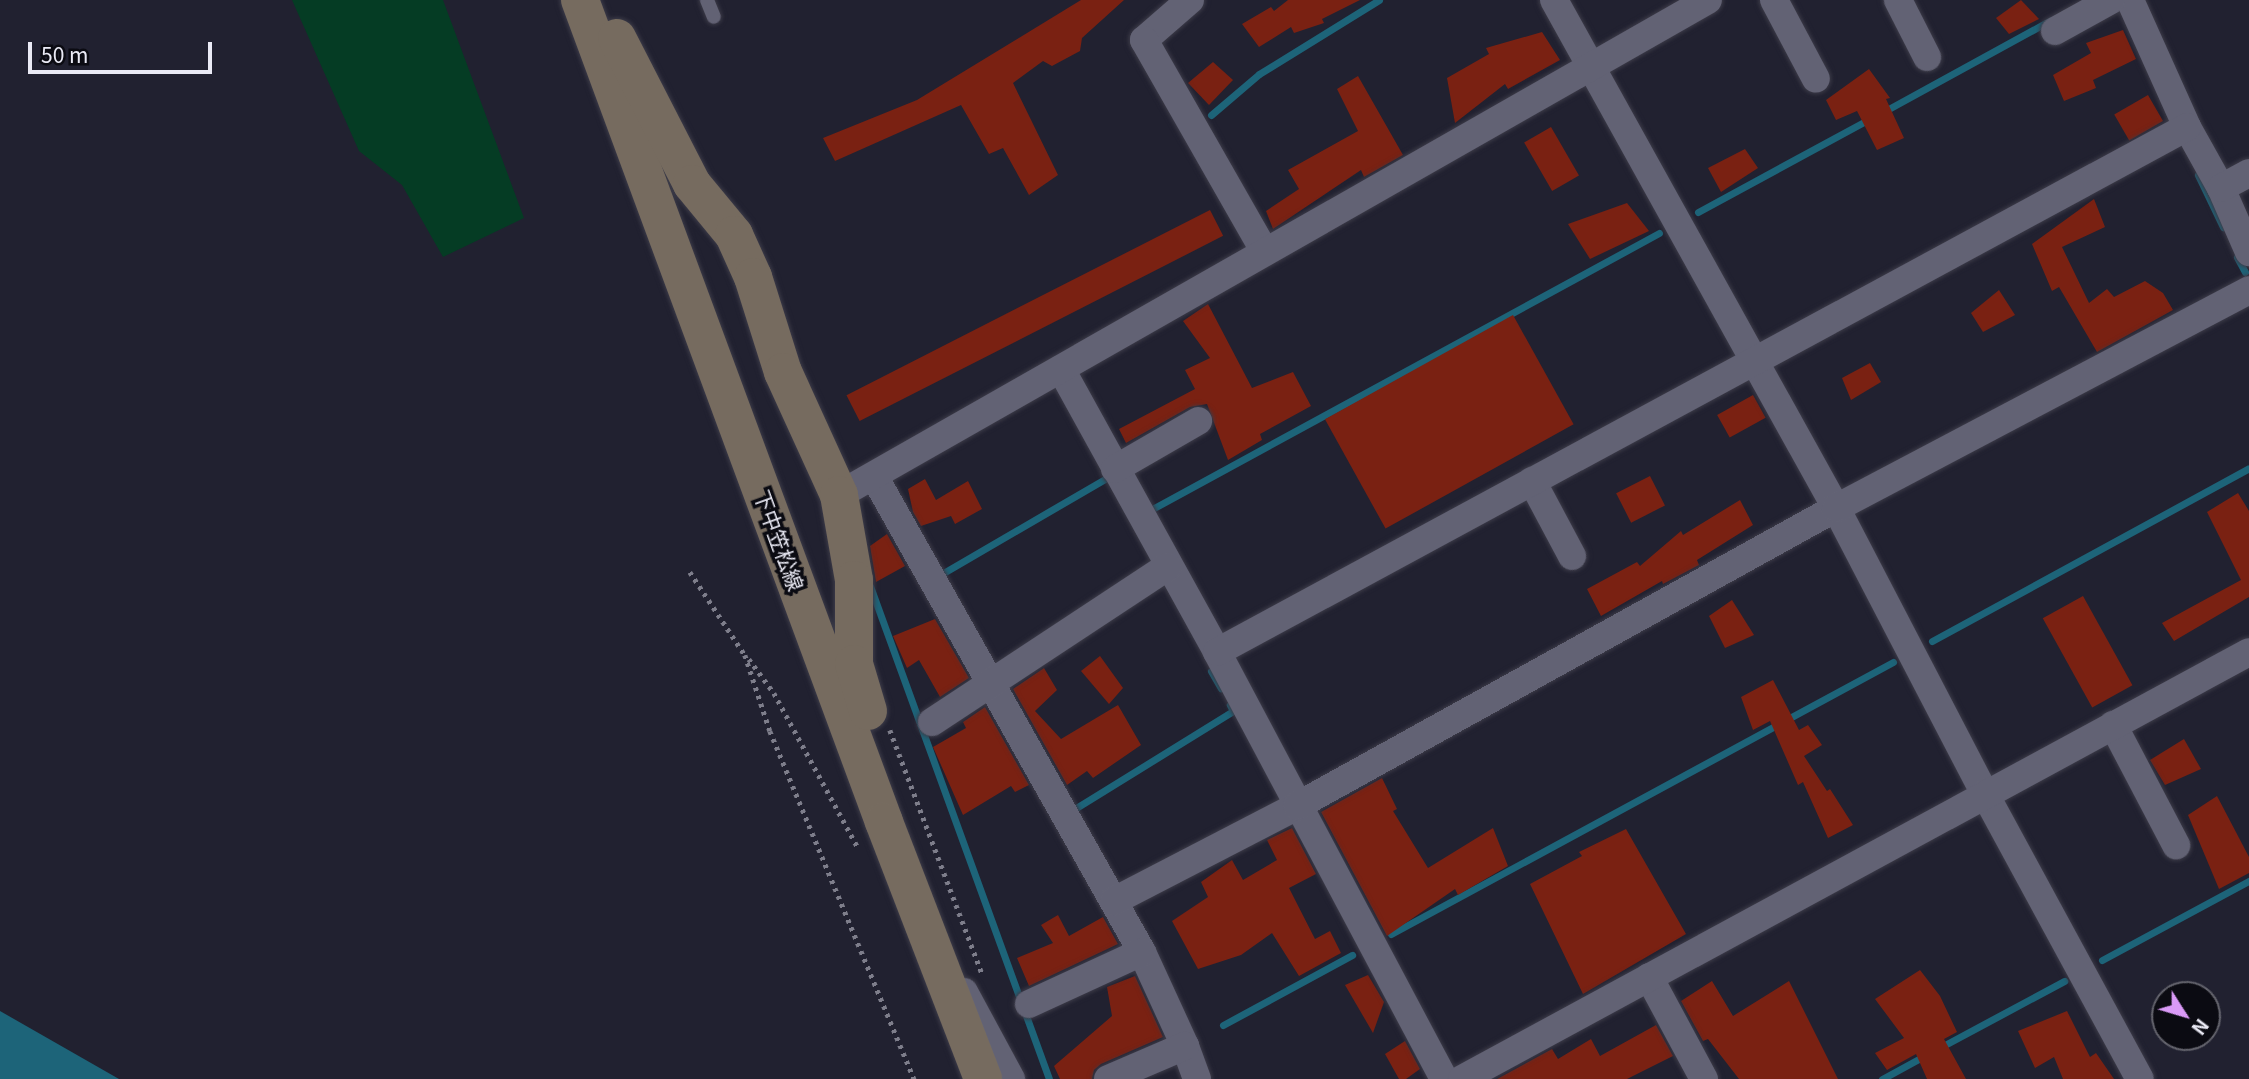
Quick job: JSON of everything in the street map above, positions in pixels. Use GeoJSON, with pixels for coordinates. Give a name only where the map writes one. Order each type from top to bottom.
{"type":"FeatureCollection","features":[{"type":"Feature","properties":{"kind":"main road"},"geometry":{"type":"LineString","coordinates":[[581,1],[610,24],[692,184],[734,235],[753,277],[783,372],[839,495],[854,580],[854,664],[890,788],[884,822]]}},
{"type":"Feature","properties":{"kind":"main road","name":"下中笠松線"},"geometry":{"type":"LineString","coordinates":[[581,1],[884,822],[983,1079]]}},
{"type":"Feature","properties":{"kind":"street"},"geometry":{"type":"LineString","coordinates":[[1190,0],[1144,40],[1265,252]]}},
{"type":"Feature","properties":{"kind":"street"},"geometry":{"type":"LineString","coordinates":[[1554,0],[1592,64],[1836,508],[1985,794],[2140,1079]]}},
{"type":"Feature","properties":{"kind":"street"},"geometry":{"type":"LineString","coordinates":[[839,495],[1708,0]]}},
{"type":"Feature","properties":{"kind":"street"},"geometry":{"type":"LineString","coordinates":[[1774,0],[1816,79]]}},
{"type":"Feature","properties":{"kind":"street"},"geometry":{"type":"LineString","coordinates":[[1898,0],[1927,57]]}},
{"type":"Feature","properties":{"kind":"street"},"geometry":{"type":"LineString","coordinates":[[2055,31],[2111,0]]}},
{"type":"Feature","properties":{"kind":"street"},"geometry":{"type":"LineString","coordinates":[[2130,0],[2187,127],[2221,188],[2249,252]]}},
{"type":"Feature","properties":{"kind":"street"},"geometry":{"type":"LineString","coordinates":[[1217,652],[2187,127]]}},
{"type":"Feature","properties":{"kind":"street"},"geometry":{"type":"LineString","coordinates":[[2221,188],[2249,173]]}},
{"type":"Feature","properties":{"kind":"street"},"geometry":{"type":"LineString","coordinates":[[1114,901],[1297,806],[1836,508],[2249,290]]}},
{"type":"Feature","properties":{"kind":"street"},"geometry":{"type":"LineString","coordinates":[[1061,369],[1167,567],[1217,652],[1444,1079]]}},
{"type":"Feature","properties":{"kind":"street"},"geometry":{"type":"LineString","coordinates":[[1115,469],[1198,421]]}},
{"type":"Feature","properties":{"kind":"street"},"geometry":{"type":"LineString","coordinates":[[874,475],[1142,952],[1185,1046],[1197,1079]]}},
{"type":"Feature","properties":{"kind":"street"},"geometry":{"type":"LineString","coordinates":[[1532,481],[1572,556]]}},
{"type":"Feature","properties":{"kind":"street"},"geometry":{"type":"LineString","coordinates":[[932,722],[1167,567]]}},
{"type":"Feature","properties":{"kind":"street"},"geometry":{"type":"LineString","coordinates":[[1462,1079],[2249,652]]}},
{"type":"Feature","properties":{"kind":"street"},"geometry":{"type":"LineString","coordinates":[[2113,725],[2176,845]]}},
{"type":"Feature","properties":{"kind":"street"},"geometry":{"type":"LineString","coordinates":[[1029,1004],[1142,952]]}},
{"type":"Feature","properties":{"kind":"street"},"geometry":{"type":"LineString","coordinates":[[1649,977],[1704,1079]]}},
{"type":"Feature","properties":{"kind":"street"},"geometry":{"type":"LineString","coordinates":[[946,979],[962,988],[1011,1079]]}},
{"type":"Feature","properties":{"kind":"street"},"geometry":{"type":"LineString","coordinates":[[1108,1079],[1185,1046]]}},
{"type":"Feature","properties":{"kind":"lane"},"geometry":{"type":"LineString","coordinates":[[707,0],[714,17]]}},
{"type":"Feature","properties":{"kind":"path"},"geometry":{"type":"LineString","coordinates":[[691,572],[745,655],[774,693],[863,857]]}},
{"type":"Feature","properties":{"kind":"path"},"geometry":{"type":"LineString","coordinates":[[745,655],[770,731],[914,1079]]}},
{"type":"Feature","properties":{"kind":"green space"},"geometry":{"type":"Polygon","coordinates":[[[292,0],[443,0],[524,218],[443,257],[402,185],[359,151],[292,0]]]}},
{"type":"Feature","properties":{"kind":"water"},"geometry":{"type":"Polygon","coordinates":[[[0,1011],[119,1079],[0,1079],[0,1011]]]}},
{"type":"Feature","properties":{"kind":"building"},"geometry":{"type":"Polygon","coordinates":[[[1081,0],[1124,0],[1082,38],[1080,51],[1052,66],[1043,61],[1013,83],[1058,175],[1029,195],[1003,148],[989,154],[961,105],[835,161],[823,138],[917,100],[1081,0]]]}},
{"type":"Feature","properties":{"kind":"building"},"geometry":{"type":"Polygon","coordinates":[[[1288,0],[1360,0],[1322,19],[1324,23],[1294,33],[1291,27],[1259,47],[1242,24],[1271,7],[1274,11],[1288,0]]]}},
{"type":"Feature","properties":{"kind":"building"},"geometry":{"type":"Polygon","coordinates":[[[2021,0],[2039,19],[2009,34],[1996,18],[2021,0]]]}},
{"type":"Feature","properties":{"kind":"building"},"geometry":{"type":"Polygon","coordinates":[[[2123,30],[2136,59],[2093,80],[2096,88],[2064,101],[2053,75],[2091,53],[2086,43],[2123,30]]]}},
{"type":"Feature","properties":{"kind":"building"},"geometry":{"type":"Polygon","coordinates":[[[1542,32],[1560,60],[1508,89],[1505,84],[1455,123],[1447,78],[1489,54],[1486,48],[1542,32]]]}},
{"type":"Feature","properties":{"kind":"building"},"geometry":{"type":"Polygon","coordinates":[[[1213,62],[1233,80],[1209,105],[1188,83],[1213,62]]]}},
{"type":"Feature","properties":{"kind":"building"},"geometry":{"type":"Polygon","coordinates":[[[1869,69],[1890,98],[1886,99],[1904,138],[1877,150],[1857,111],[1836,120],[1826,100],[1869,69]]]}},
{"type":"Feature","properties":{"kind":"building"},"geometry":{"type":"Polygon","coordinates":[[[1358,76],[1403,155],[1364,177],[1361,170],[1273,229],[1266,211],[1299,189],[1288,170],[1358,131],[1337,89],[1358,76]]]}},
{"type":"Feature","properties":{"kind":"building"},"geometry":{"type":"Polygon","coordinates":[[[2148,95],[2163,121],[2129,140],[2114,114],[2148,95]]]}},
{"type":"Feature","properties":{"kind":"building"},"geometry":{"type":"Polygon","coordinates":[[[1551,127],[1579,175],[1552,191],[1524,142],[1551,127]]]}},
{"type":"Feature","properties":{"kind":"building"},"geometry":{"type":"Polygon","coordinates":[[[1745,149],[1758,168],[1721,192],[1708,168],[1745,149]]]}},
{"type":"Feature","properties":{"kind":"building"},"geometry":{"type":"Polygon","coordinates":[[[2094,199],[2105,227],[2062,247],[2089,303],[2107,289],[2114,297],[2145,281],[2163,293],[2173,310],[2097,352],[2059,287],[2052,291],[2032,244],[2094,199]]]}},
{"type":"Feature","properties":{"kind":"building"},"geometry":{"type":"Polygon","coordinates":[[[1627,203],[1649,231],[1590,259],[1568,224],[1627,203]]]}},
{"type":"Feature","properties":{"kind":"building"},"geometry":{"type":"Polygon","coordinates":[[[1210,210],[1223,236],[860,421],[846,395],[1210,210]]]}},
{"type":"Feature","properties":{"kind":"building"},"geometry":{"type":"Polygon","coordinates":[[[1999,290],[2015,315],[1983,332],[1971,313],[1999,290]]]}},
{"type":"Feature","properties":{"kind":"building"},"geometry":{"type":"Polygon","coordinates":[[[1208,304],[1252,388],[1293,372],[1311,406],[1260,434],[1262,440],[1228,460],[1207,404],[1190,407],[1126,443],[1119,429],[1195,389],[1185,370],[1210,358],[1183,321],[1208,304]]]}},
{"type":"Feature","properties":{"kind":"building"},"geometry":{"type":"Polygon","coordinates":[[[1513,315],[1574,424],[1386,529],[1325,419],[1513,315]]]}},
{"type":"Feature","properties":{"kind":"building"},"geometry":{"type":"Polygon","coordinates":[[[1870,363],[1881,382],[1851,400],[1842,378],[1870,363]]]}},
{"type":"Feature","properties":{"kind":"building"},"geometry":{"type":"Polygon","coordinates":[[[1753,395],[1766,418],[1730,438],[1717,415],[1753,395]]]}},
{"type":"Feature","properties":{"kind":"building"},"geometry":{"type":"Polygon","coordinates":[[[1650,476],[1665,505],[1631,523],[1616,493],[1650,476]]]}},
{"type":"Feature","properties":{"kind":"building"},"geometry":{"type":"Polygon","coordinates":[[[925,479],[936,500],[968,481],[982,509],[955,524],[951,516],[921,526],[913,512],[908,489],[925,479]]]}},
{"type":"Feature","properties":{"kind":"building"},"geometry":{"type":"Polygon","coordinates":[[[2238,493],[2249,511],[2249,597],[2174,641],[2162,623],[2241,580],[2207,512],[2238,493]]]}},
{"type":"Feature","properties":{"kind":"building"},"geometry":{"type":"Polygon","coordinates":[[[1740,500],[1753,525],[1697,560],[1699,565],[1663,584],[1662,581],[1601,616],[1587,589],[1637,562],[1640,566],[1681,531],[1683,535],[1740,500]]]}},
{"type":"Feature","properties":{"kind":"building"},"geometry":{"type":"Polygon","coordinates":[[[887,534],[905,566],[876,582],[870,546],[887,534]]]}},
{"type":"Feature","properties":{"kind":"building"},"geometry":{"type":"Polygon","coordinates":[[[2083,596],[2132,685],[2092,708],[2043,618],[2083,596]]]}},
{"type":"Feature","properties":{"kind":"building"},"geometry":{"type":"Polygon","coordinates":[[[1732,600],[1754,635],[1725,648],[1709,616],[1732,600]]]}},
{"type":"Feature","properties":{"kind":"building"},"geometry":{"type":"Polygon","coordinates":[[[935,619],[969,678],[940,697],[919,660],[907,668],[893,636],[935,619]]]}},
{"type":"Feature","properties":{"kind":"building"},"geometry":{"type":"Polygon","coordinates":[[[1100,656],[1123,688],[1109,704],[1081,671],[1100,656]]]}},
{"type":"Feature","properties":{"kind":"building"},"geometry":{"type":"Polygon","coordinates":[[[1044,668],[1057,690],[1035,711],[1061,739],[1118,705],[1141,745],[1093,778],[1087,771],[1067,785],[1013,689],[1044,668]]]}},
{"type":"Feature","properties":{"kind":"building"},"geometry":{"type":"Polygon","coordinates":[[[1773,680],[1799,730],[1808,725],[1822,745],[1804,756],[1853,825],[1828,838],[1803,782],[1798,785],[1770,721],[1753,730],[1741,697],[1773,680]]]}},
{"type":"Feature","properties":{"kind":"building"},"geometry":{"type":"Polygon","coordinates":[[[985,707],[1029,785],[1015,792],[1011,786],[963,815],[933,747],[966,728],[963,722],[985,707]]]}},
{"type":"Feature","properties":{"kind":"building"},"geometry":{"type":"Polygon","coordinates":[[[2184,739],[2201,769],[2165,785],[2150,760],[2184,739]]]}},
{"type":"Feature","properties":{"kind":"building"},"geometry":{"type":"Polygon","coordinates":[[[1382,778],[1397,809],[1393,811],[1428,868],[1493,828],[1508,866],[1458,895],[1455,889],[1387,936],[1321,812],[1382,778]]]}},
{"type":"Feature","properties":{"kind":"building"},"geometry":{"type":"Polygon","coordinates":[[[2217,796],[2249,857],[2249,873],[2219,889],[2188,815],[2217,796]]]}},
{"type":"Feature","properties":{"kind":"building"},"geometry":{"type":"Polygon","coordinates":[[[1292,828],[1316,874],[1289,888],[1315,939],[1330,931],[1341,953],[1299,976],[1272,933],[1241,955],[1198,969],[1172,921],[1208,897],[1201,882],[1232,860],[1243,880],[1277,860],[1267,840],[1292,828]]]}},
{"type":"Feature","properties":{"kind":"building"},"geometry":{"type":"Polygon","coordinates":[[[1626,829],[1686,934],[1583,994],[1530,884],[1582,856],[1579,852],[1626,829]]]}},
{"type":"Feature","properties":{"kind":"building"},"geometry":{"type":"Polygon","coordinates":[[[1058,915],[1069,936],[1103,917],[1118,944],[1029,986],[1017,958],[1053,943],[1041,925],[1058,915]]]}},
{"type":"Feature","properties":{"kind":"building"},"geometry":{"type":"Polygon","coordinates":[[[1920,970],[1940,996],[1957,1032],[1944,1039],[1966,1079],[1927,1079],[1916,1054],[1887,1070],[1875,1053],[1904,1038],[1875,999],[1920,970]]]}},
{"type":"Feature","properties":{"kind":"building"},"geometry":{"type":"Polygon","coordinates":[[[1368,975],[1384,1002],[1373,1033],[1345,985],[1368,975]]]}},
{"type":"Feature","properties":{"kind":"building"},"geometry":{"type":"Polygon","coordinates":[[[1135,976],[1163,1037],[1101,1064],[1094,1070],[1092,1079],[1060,1079],[1054,1066],[1112,1016],[1107,987],[1135,976]]]}},
{"type":"Feature","properties":{"kind":"building"},"geometry":{"type":"Polygon","coordinates":[[[1712,981],[1733,1016],[1789,981],[1838,1079],[1739,1079],[1708,1039],[1703,1041],[1681,1001],[1712,981]]]}},
{"type":"Feature","properties":{"kind":"building"},"geometry":{"type":"Polygon","coordinates":[[[2067,1011],[2090,1057],[2096,1053],[2114,1079],[2063,1079],[2054,1057],[2035,1068],[2018,1031],[2067,1011]]]}},
{"type":"Feature","properties":{"kind":"building"},"geometry":{"type":"Polygon","coordinates":[[[1656,1025],[1673,1056],[1627,1079],[1497,1079],[1552,1049],[1558,1059],[1591,1039],[1600,1056],[1656,1025]]]}},
{"type":"Feature","properties":{"kind":"building"},"geometry":{"type":"Polygon","coordinates":[[[1405,1041],[1420,1069],[1406,1079],[1399,1079],[1385,1054],[1405,1041]]]}},
{"type":"Feature","properties":{"kind":"waterway"},"geometry":{"type":"LineString","coordinates":[[1211,115],[1259,74],[1379,0]]}},
{"type":"Feature","properties":{"kind":"waterway"},"geometry":{"type":"LineString","coordinates":[[1883,112],[2051,20]]}},
{"type":"Feature","properties":{"kind":"waterway"},"geometry":{"type":"LineString","coordinates":[[1698,212],[1869,119]]}},
{"type":"Feature","properties":{"kind":"waterway"},"geometry":{"type":"LineString","coordinates":[[2198,175],[2223,227]]}},
{"type":"Feature","properties":{"kind":"waterway"},"geometry":{"type":"LineString","coordinates":[[1154,508],[1659,233]]}},
{"type":"Feature","properties":{"kind":"waterway"},"geometry":{"type":"LineString","coordinates":[[2237,257],[2245,272]]}},
{"type":"Feature","properties":{"kind":"waterway"},"geometry":{"type":"LineString","coordinates":[[1932,641],[2249,468]]}},
{"type":"Feature","properties":{"kind":"waterway"},"geometry":{"type":"LineString","coordinates":[[945,572],[1105,479]]}},
{"type":"Feature","properties":{"kind":"waterway"},"geometry":{"type":"LineString","coordinates":[[870,586],[1049,1079]]}},
{"type":"Feature","properties":{"kind":"waterway"},"geometry":{"type":"LineString","coordinates":[[1391,934],[1893,662]]}},
{"type":"Feature","properties":{"kind":"waterway"},"geometry":{"type":"LineString","coordinates":[[1211,671],[1221,688]]}},
{"type":"Feature","properties":{"kind":"waterway"},"geometry":{"type":"LineString","coordinates":[[1076,808],[1233,711],[1230,705]]}},
{"type":"Feature","properties":{"kind":"waterway"},"geometry":{"type":"LineString","coordinates":[[2102,960],[2249,881]]}},
{"type":"Feature","properties":{"kind":"waterway"},"geometry":{"type":"LineString","coordinates":[[1223,1025],[1352,955]]}},
{"type":"Feature","properties":{"kind":"waterway"},"geometry":{"type":"LineString","coordinates":[[1941,1047],[2064,981]]}},
{"type":"Feature","properties":{"kind":"waterway"},"geometry":{"type":"LineString","coordinates":[[1882,1079],[1924,1056]]}}]}
